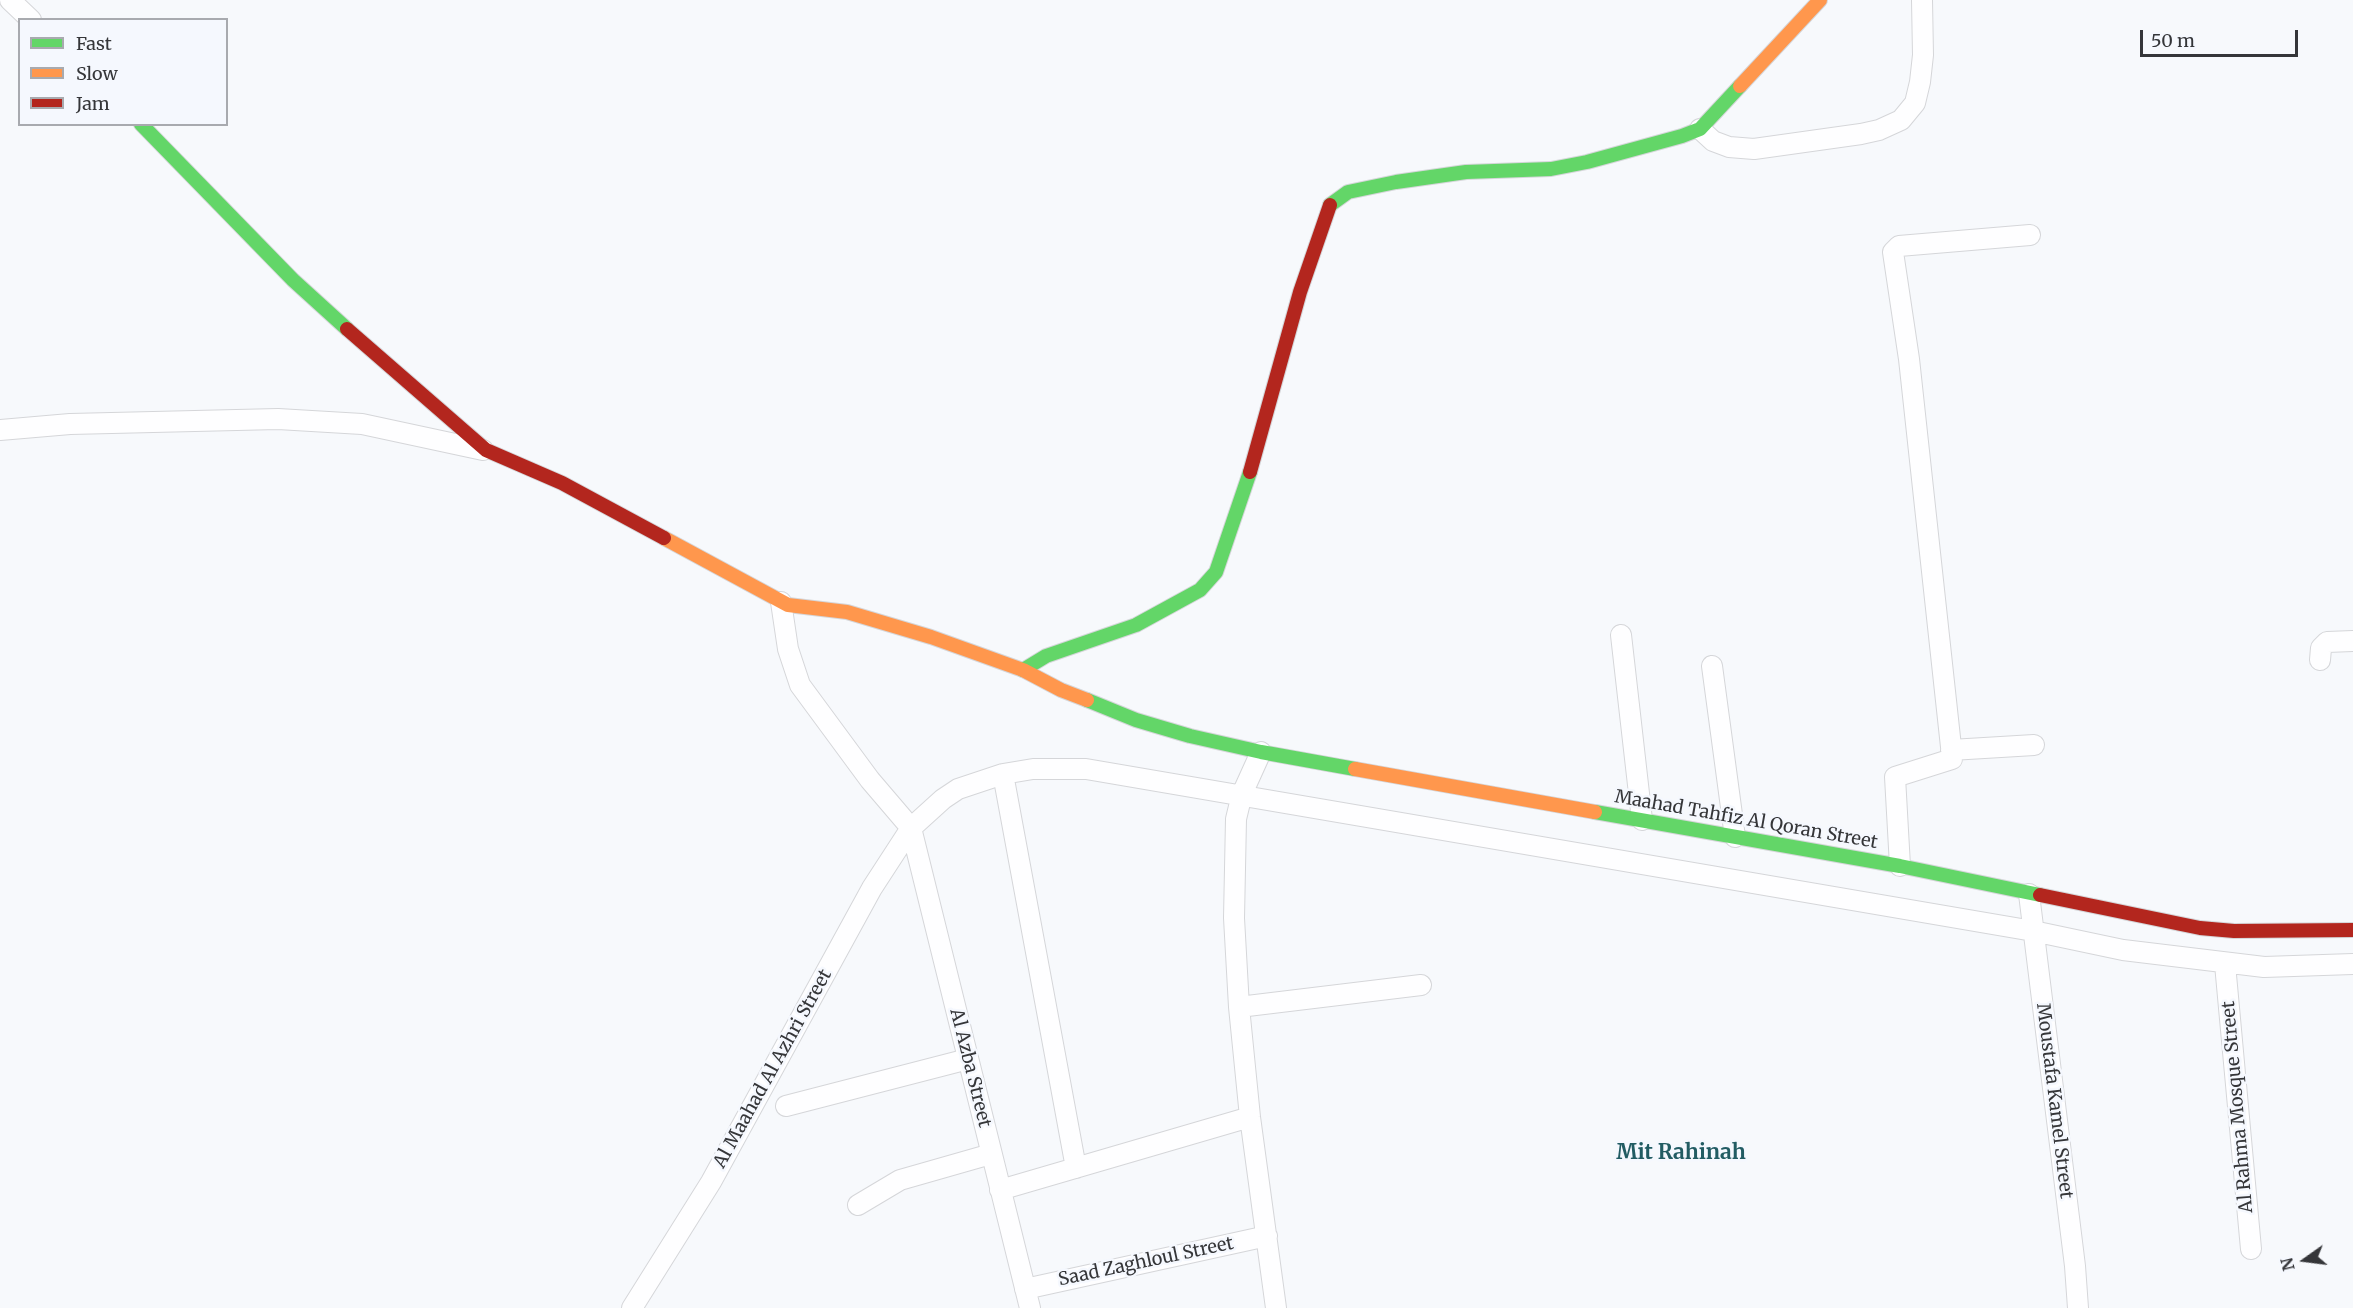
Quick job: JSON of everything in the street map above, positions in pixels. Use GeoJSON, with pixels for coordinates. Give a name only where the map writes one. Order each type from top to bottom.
{"type":"FeatureCollection","features":[{"type":"Feature","properties":{"kind":"street"},"geometry":{"type":"LineString","coordinates":[[10,0],[29,18]]}},
{"type":"Feature","properties":{"kind":"street"},"geometry":{"type":"LineString","coordinates":[[1023,670],[1046,656],[1136,625],[1176,605],[1200,590],[1216,572],[1252,466],[1299,292],[1331,202],[1348,192],[1396,182],[1466,172],[1551,170],[1682,136],[1700,129],[1820,0]]}},
{"type":"Feature","properties":{"kind":"street"},"geometry":{"type":"LineString","coordinates":[[1700,129],[1713,141],[1729,147],[1754,149],[1861,134],[1879,130],[1901,120],[1915,103],[1920,82],[1923,55],[1922,0]]}},
{"type":"Feature","properties":{"kind":"street","name":"Maahad Tahfiz Al Qoran Street"},"geometry":{"type":"LineString","coordinates":[[143,126],[293,280],[380,360],[486,450],[562,483],[781,602],[797,607],[847,612],[931,637],[1023,670],[1078,698],[1136,720],[1190,736],[1261,752],[1900,866],[2200,928],[2234,931],[2353,930]]}},
{"type":"Feature","properties":{"kind":"street"},"geometry":{"type":"LineString","coordinates":[[1900,866],[1895,777],[1952,759],[1952,750],[1909,359],[1893,252],[1899,246],[2030,235]]}},
{"type":"Feature","properties":{"kind":"street"},"geometry":{"type":"LineString","coordinates":[[0,430],[81,424],[278,419],[362,424],[486,450]]}},
{"type":"Feature","properties":{"kind":"street"},"geometry":{"type":"LineString","coordinates":[[781,602],[788,650],[800,685],[870,780],[910,828]]}},
{"type":"Feature","properties":{"kind":"street"},"geometry":{"type":"LineString","coordinates":[[1621,635],[1642,820]]}},
{"type":"Feature","properties":{"kind":"street"},"geometry":{"type":"LineString","coordinates":[[2320,660],[2322,648],[2327,642],[2353,641]]}},
{"type":"Feature","properties":{"kind":"street"},"geometry":{"type":"LineString","coordinates":[[1712,666],[1735,837]]}},
{"type":"Feature","properties":{"kind":"street"},"geometry":{"type":"LineString","coordinates":[[1952,750],[2034,745]]}},
{"type":"Feature","properties":{"kind":"street"},"geometry":{"type":"LineString","coordinates":[[1261,752],[1242,794],[1236,819],[1234,918],[1239,1007],[1250,1117],[1276,1308]]}},
{"type":"Feature","properties":{"kind":"street","name":"Al Maahad Al Azhri Street"},"geometry":{"type":"LineString","coordinates":[[632,1308],[711,1182],[872,888],[910,828],[958,789],[1003,774],[1033,769],[1086,769],[2033,931],[2123,950],[2264,967],[2353,964]]}},
{"type":"Feature","properties":{"kind":"street"},"geometry":{"type":"LineString","coordinates":[[1003,774],[1076,1168]]}},
{"type":"Feature","properties":{"kind":"street","name":"Al Azba Street"},"geometry":{"type":"LineString","coordinates":[[910,828],[1028,1298]]}},
{"type":"Feature","properties":{"kind":"street","name":"Moustafa Kamel Street"},"geometry":{"type":"LineString","coordinates":[[2029,894],[2075,1266],[2078,1308]]}},
{"type":"Feature","properties":{"kind":"street","name":"Al Rahma Mosque Street"},"geometry":{"type":"LineString","coordinates":[[2225,964],[2251,1249]]}},
{"type":"Feature","properties":{"kind":"street"},"geometry":{"type":"LineString","coordinates":[[1239,1007],[1421,985]]}},
{"type":"Feature","properties":{"kind":"street"},"geometry":{"type":"LineString","coordinates":[[786,1106],[968,1059]]}},
{"type":"Feature","properties":{"kind":"street"},"geometry":{"type":"LineString","coordinates":[[1000,1190],[1250,1117]]}},
{"type":"Feature","properties":{"kind":"street"},"geometry":{"type":"LineString","coordinates":[[858,1205],[900,1180],[991,1154]]}},
{"type":"Feature","properties":{"kind":"street","name":"Saad Zaghloul Street"},"geometry":{"type":"LineString","coordinates":[[1028,1298],[1267,1236]]}},
{"type":"Feature","properties":{"kind":"traffic: fast"},"geometry":{"type":"LineString","coordinates":[[1330,205],[1348,192],[1396,182],[1466,172],[1551,169],[1587,162],[1682,136],[1700,129],[1740,86]]}},
{"type":"Feature","properties":{"kind":"traffic: fast"},"geometry":{"type":"LineString","coordinates":[[143,126],[293,280],[347,329]]}},
{"type":"Feature","properties":{"kind":"traffic: fast"},"geometry":{"type":"LineString","coordinates":[[1023,670],[1046,656],[1136,625],[1200,590],[1216,572],[1250,472]]}},
{"type":"Feature","properties":{"kind":"traffic: fast"},"geometry":{"type":"LineString","coordinates":[[1087,700],[1136,720],[1190,736],[1355,769]]}},
{"type":"Feature","properties":{"kind":"traffic: fast"},"geometry":{"type":"LineString","coordinates":[[1595,812],[1900,866],[2040,895]]}},
{"type":"Feature","properties":{"kind":"traffic: slow"},"geometry":{"type":"LineString","coordinates":[[1740,86],[1820,0]]}},
{"type":"Feature","properties":{"kind":"traffic: slow"},"geometry":{"type":"LineString","coordinates":[[664,538],[788,605],[847,612],[931,637],[1023,670],[1061,690],[1087,700]]}},
{"type":"Feature","properties":{"kind":"traffic: slow"},"geometry":{"type":"LineString","coordinates":[[1355,769],[1595,812]]}},
{"type":"Feature","properties":{"kind":"traffic: jam"},"geometry":{"type":"LineString","coordinates":[[1250,472],[1300,292],[1330,205]]}},
{"type":"Feature","properties":{"kind":"traffic: jam"},"geometry":{"type":"LineString","coordinates":[[347,329],[486,450],[562,483],[664,538]]}},
{"type":"Feature","properties":{"kind":"traffic: jam"},"geometry":{"type":"LineString","coordinates":[[2040,895],[2200,928],[2234,931],[2353,930]]}},
{"type":"Feature","properties":{"kind":"district","name":"Mit Rahinah"},"geometry":{"type":"Point","coordinates":[1681,1153]}}]}
